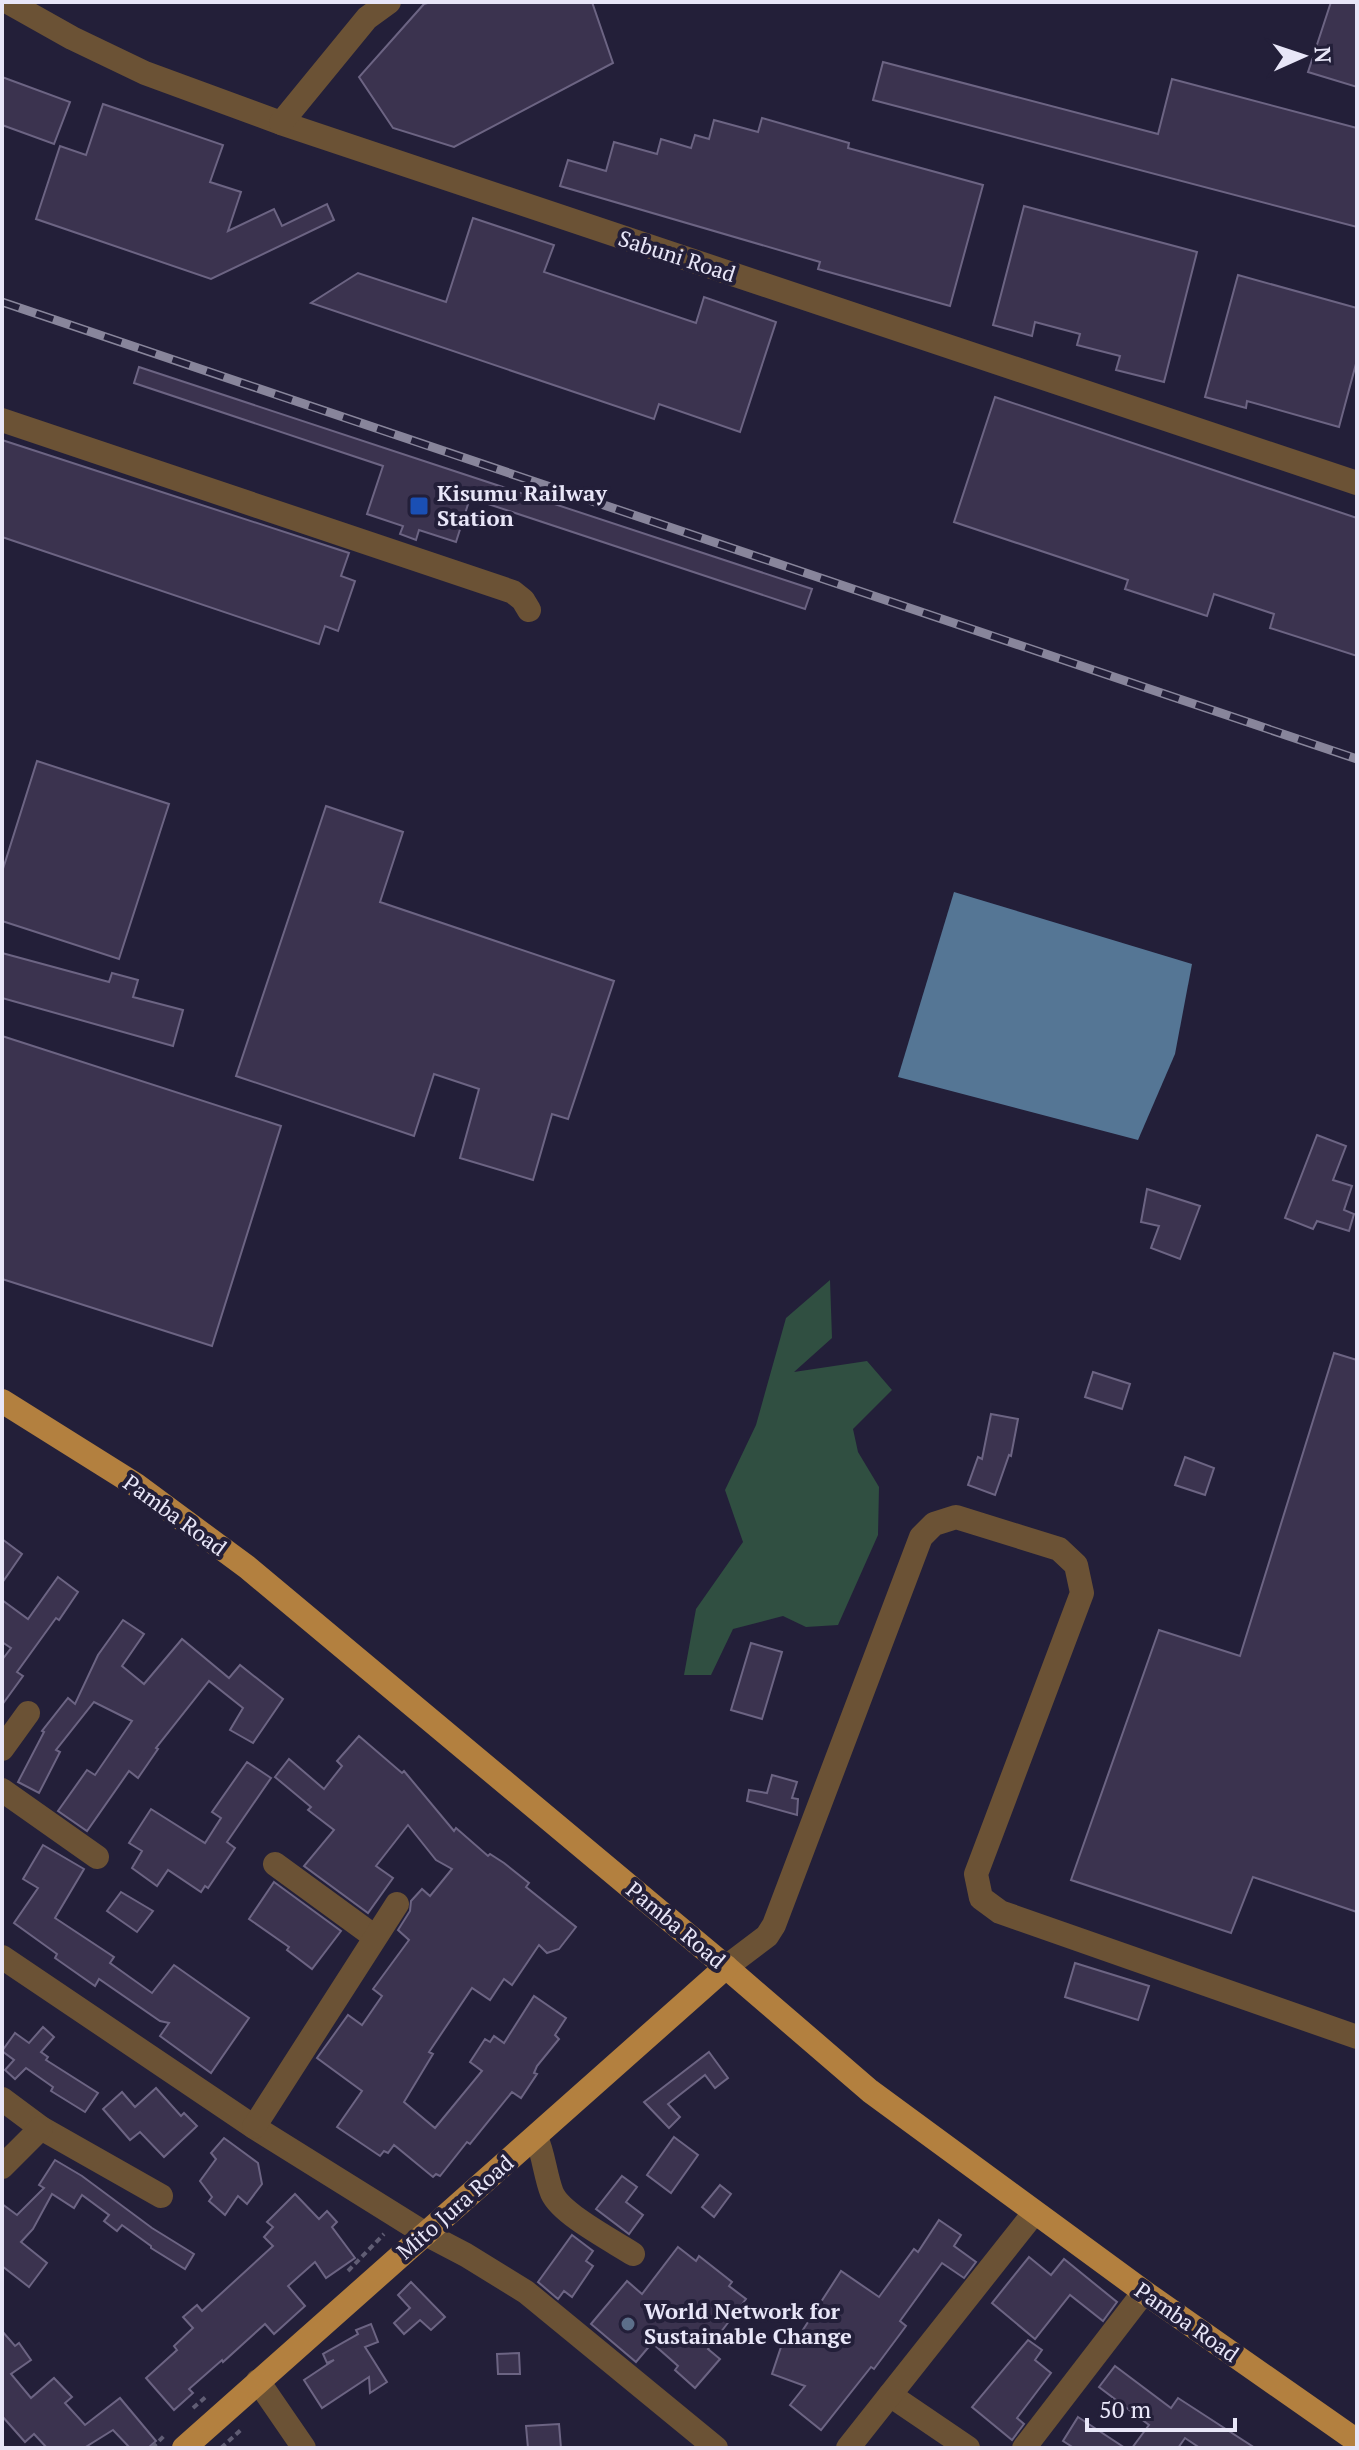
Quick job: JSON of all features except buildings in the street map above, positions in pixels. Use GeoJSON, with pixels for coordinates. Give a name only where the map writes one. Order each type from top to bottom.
{"type":"FeatureCollection","features":[{"type":"Feature","properties":{"kind":"main road","name":"Pamba Road"},"geometry":{"type":"LineString","coordinates":[[2,1401],[136,1485],[247,1567],[870,2091],[1034,2213],[1357,2441]]}},
{"type":"Feature","properties":{"kind":"main road","name":"Mito Jura Road"},"geometry":{"type":"LineString","coordinates":[[184,2448],[726,1967]]}},
{"type":"Feature","properties":{"kind":"street","name":"Sabuni Road"},"geometry":{"type":"LineString","coordinates":[[8,2],[72,38],[145,73],[281,123],[1357,483]]}},
{"type":"Feature","properties":{"kind":"street"},"geometry":{"type":"LineString","coordinates":[[281,123],[367,18],[389,2]]}},
{"type":"Feature","properties":{"kind":"street"},"geometry":{"type":"LineString","coordinates":[[2,420],[513,592],[529,610]]}},
{"type":"Feature","properties":{"kind":"street"},"geometry":{"type":"LineString","coordinates":[[726,1967],[767,1936],[774,1925],[921,1537],[934,1524],[956,1517],[1059,1549],[1076,1565],[1082,1593],[976,1874],[981,1898],[1000,1912],[1357,2037]]}},
{"type":"Feature","properties":{"kind":"street"},"geometry":{"type":"LineString","coordinates":[[5,1740],[28,1713]]}},
{"type":"Feature","properties":{"kind":"street"},"geometry":{"type":"LineString","coordinates":[[2,1790],[97,1857]]}},
{"type":"Feature","properties":{"kind":"street"},"geometry":{"type":"LineString","coordinates":[[275,1864],[375,1937]]}},
{"type":"Feature","properties":{"kind":"street"},"geometry":{"type":"LineString","coordinates":[[254,2127],[397,1904]]}},
{"type":"Feature","properties":{"kind":"street"},"geometry":{"type":"LineString","coordinates":[[2,1957],[254,2127],[424,2233],[526,2292],[716,2448]]}},
{"type":"Feature","properties":{"kind":"street"},"geometry":{"type":"LineString","coordinates":[[2,2099],[41,2128],[161,2196]]}},
{"type":"Feature","properties":{"kind":"street"},"geometry":{"type":"LineString","coordinates":[[2,2167],[41,2128]]}},
{"type":"Feature","properties":{"kind":"street"},"geometry":{"type":"LineString","coordinates":[[536,2137],[552,2193],[560,2206],[633,2254]]}},
{"type":"Feature","properties":{"kind":"street"},"geometry":{"type":"LineString","coordinates":[[848,2448],[1034,2213]]}},
{"type":"Feature","properties":{"kind":"street"},"geometry":{"type":"LineString","coordinates":[[1024,2448],[1144,2292]]}},
{"type":"Feature","properties":{"kind":"street"},"geometry":{"type":"LineString","coordinates":[[258,2381],[304,2448]]}},
{"type":"Feature","properties":{"kind":"street"},"geometry":{"type":"LineString","coordinates":[[890,2395],[968,2448]]}},
{"type":"Feature","properties":{"kind":"green space"},"geometry":{"type":"Polygon","coordinates":[[[830,1280],[832,1338],[794,1372],[867,1361],[892,1390],[853,1429],[858,1452],[879,1487],[878,1535],[838,1625],[806,1627],[783,1616],[733,1629],[711,1675],[684,1675],[696,1609],[743,1542],[725,1490],[756,1425],[786,1318],[830,1280]]]}},
{"type":"Feature","properties":{"kind":"water"},"geometry":{"type":"Polygon","coordinates":[[[954,892],[1192,964],[1175,1054],[1138,1140],[898,1077],[954,892]]]}},
{"type":"Feature","properties":{"kind":"railway"},"geometry":{"type":"LineString","coordinates":[[2,302],[1357,759]]}},
{"type":"Feature","properties":{"kind":"place","name":"Kisumu Railway Station"},"geometry":{"type":"Point","coordinates":[419,506]}},
{"type":"Feature","properties":{"kind":"place","name":"World Network for Sustainable Change"},"geometry":{"type":"Point","coordinates":[628,2324]}}]}
